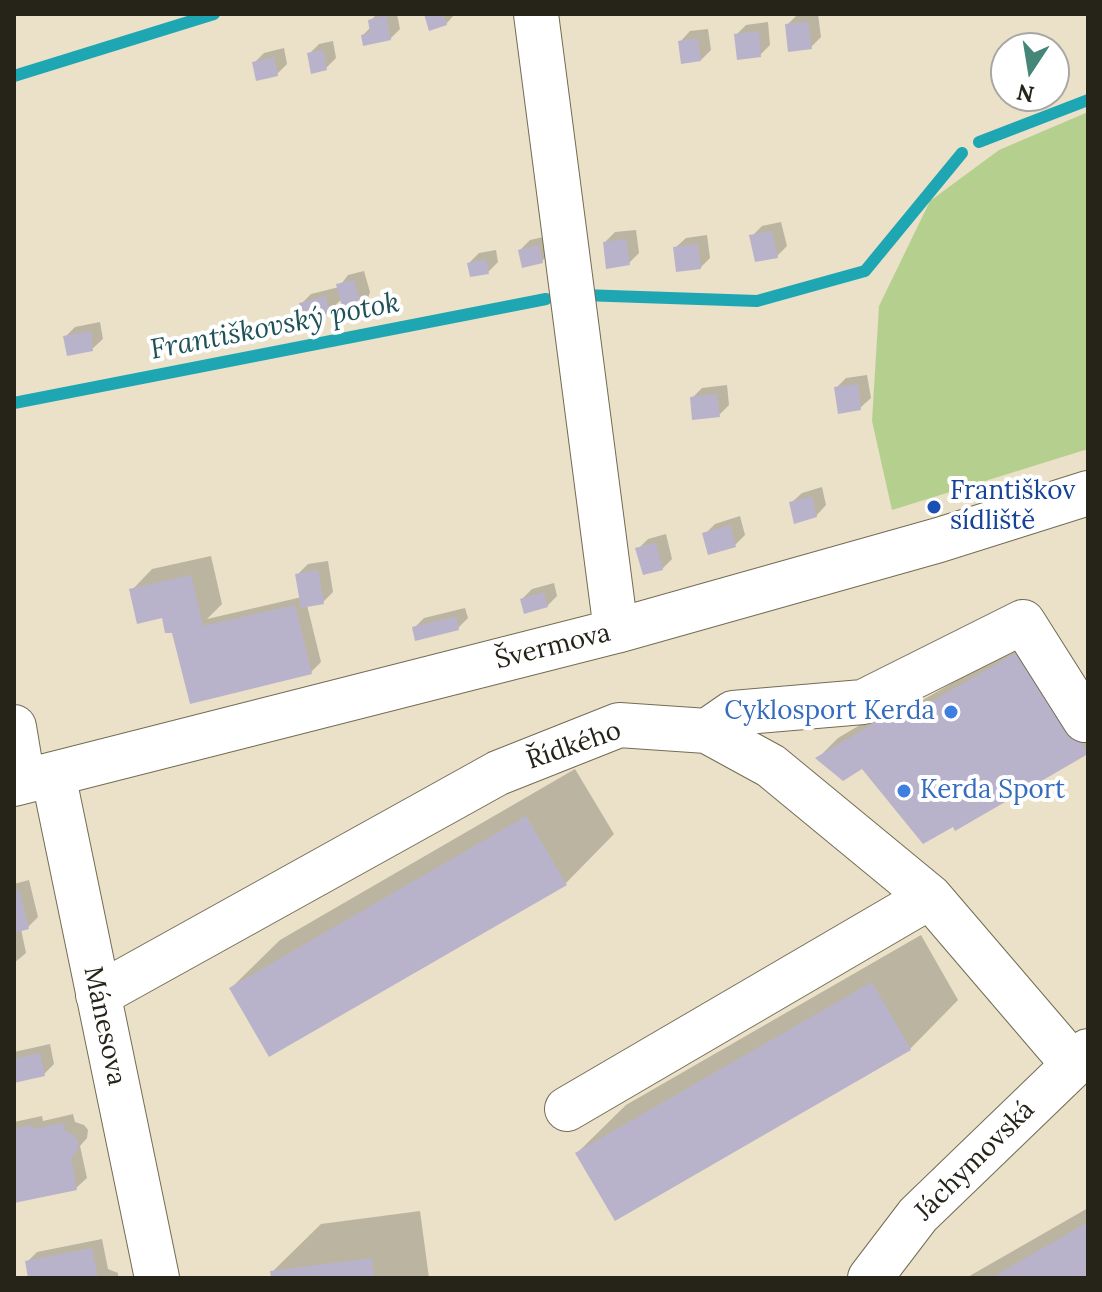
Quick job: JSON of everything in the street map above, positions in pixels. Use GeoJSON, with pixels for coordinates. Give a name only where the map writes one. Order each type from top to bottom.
{"type":"FeatureCollection","features":[{"type":"Feature","properties":{"kind":"street"},"geometry":{"type":"LineString","coordinates":[[536,14],[616,631]]}},
{"type":"Feature","properties":{"kind":"street","name":"Švermova"},"geometry":{"type":"LineString","coordinates":[[30,780],[616,631],[939,540],[1088,493]]}},
{"type":"Feature","properties":{"kind":"street"},"geometry":{"type":"LineString","coordinates":[[707,731],[733,713],[863,702],[1023,622],[1085,720]]}},
{"type":"Feature","properties":{"kind":"street","name":"Řídkého"},"geometry":{"type":"LineString","coordinates":[[98,995],[498,773],[619,725],[707,731],[771,766],[930,897],[1081,1057]]}},
{"type":"Feature","properties":{"kind":"street","name":"Mánesova"},"geometry":{"type":"LineString","coordinates":[[14,727],[98,995],[157,1278]]}},
{"type":"Feature","properties":{"kind":"street"},"geometry":{"type":"LineString","coordinates":[[567,1109],[930,897]]}},
{"type":"Feature","properties":{"kind":"street","name":"Jáchymovská"},"geometry":{"type":"LineString","coordinates":[[870,1278],[918,1215],[1081,1057]]}},
{"type":"Feature","properties":{"kind":"green space"},"geometry":{"type":"Polygon","coordinates":[[[1088,112],[1088,449],[892,510],[872,421],[879,306],[930,201],[999,150],[1088,112]]]}},
{"type":"Feature","properties":{"kind":"building"},"geometry":{"type":"Polygon","coordinates":[[[424,14],[443,14],[447,25],[429,31],[424,14]]]}},
{"type":"Feature","properties":{"kind":"building"},"geometry":{"type":"Polygon","coordinates":[[[386,15],[391,40],[363,46],[361,35],[370,33],[368,20],[386,15]]]}},
{"type":"Feature","properties":{"kind":"building"},"geometry":{"type":"Polygon","coordinates":[[[808,22],[812,49],[788,52],[785,24],[808,22]]]}},
{"type":"Feature","properties":{"kind":"building"},"geometry":{"type":"Polygon","coordinates":[[[759,31],[761,57],[737,60],[734,34],[759,31]]]}},
{"type":"Feature","properties":{"kind":"building"},"geometry":{"type":"Polygon","coordinates":[[[698,38],[701,61],[681,64],[678,41],[698,38]]]}},
{"type":"Feature","properties":{"kind":"building"},"geometry":{"type":"Polygon","coordinates":[[[323,50],[327,70],[311,74],[307,53],[323,50]]]}},
{"type":"Feature","properties":{"kind":"building"},"geometry":{"type":"Polygon","coordinates":[[[274,57],[278,76],[256,81],[252,62],[274,57]]]}},
{"type":"Feature","properties":{"kind":"building"},"geometry":{"type":"Polygon","coordinates":[[[772,231],[778,258],[755,262],[749,235],[772,231]]]}},
{"type":"Feature","properties":{"kind":"building"},"geometry":{"type":"Polygon","coordinates":[[[626,239],[630,265],[606,269],[603,242],[626,239]]]}},
{"type":"Feature","properties":{"kind":"building"},"geometry":{"type":"Polygon","coordinates":[[[698,244],[701,269],[676,272],[673,247],[698,244]]]}},
{"type":"Feature","properties":{"kind":"building"},"geometry":{"type":"Polygon","coordinates":[[[539,245],[543,263],[522,268],[518,250],[539,245]]]}},
{"type":"Feature","properties":{"kind":"building"},"geometry":{"type":"Polygon","coordinates":[[[486,259],[489,274],[470,277],[467,263],[486,259]]]}},
{"type":"Feature","properties":{"kind":"building"},"geometry":{"type":"Polygon","coordinates":[[[354,280],[361,304],[357,304],[359,310],[344,314],[336,284],[354,280]]]}},
{"type":"Feature","properties":{"kind":"building"},"geometry":{"type":"Polygon","coordinates":[[[326,296],[330,314],[321,315],[322,320],[304,325],[299,303],[326,296]]]}},
{"type":"Feature","properties":{"kind":"building"},"geometry":{"type":"Polygon","coordinates":[[[91,331],[93,351],[67,356],[63,336],[91,331]]]}},
{"type":"Feature","properties":{"kind":"building"},"geometry":{"type":"Polygon","coordinates":[[[858,384],[861,410],[838,414],[834,387],[858,384]]]}},
{"type":"Feature","properties":{"kind":"building"},"geometry":{"type":"Polygon","coordinates":[[[717,394],[720,417],[692,420],[690,397],[717,394]]]}},
{"type":"Feature","properties":{"kind":"building"},"geometry":{"type":"Polygon","coordinates":[[[812,496],[817,517],[794,524],[789,502],[812,496]]]}},
{"type":"Feature","properties":{"kind":"building"},"geometry":{"type":"Polygon","coordinates":[[[730,525],[736,547],[708,555],[702,533],[730,525]]]}},
{"type":"Feature","properties":{"kind":"building"},"geometry":{"type":"Polygon","coordinates":[[[656,543],[663,570],[643,575],[635,548],[656,543]]]}},
{"type":"Feature","properties":{"kind":"building"},"geometry":{"type":"Polygon","coordinates":[[[318,570],[324,604],[301,608],[295,574],[318,570]]]}},
{"type":"Feature","properties":{"kind":"building"},"geometry":{"type":"Polygon","coordinates":[[[191,575],[203,626],[295,605],[312,674],[190,704],[172,633],[165,633],[162,618],[137,624],[129,589],[191,575]]]}},
{"type":"Feature","properties":{"kind":"building"},"geometry":{"type":"Polygon","coordinates":[[[544,592],[548,607],[524,614],[520,599],[544,592]]]}},
{"type":"Feature","properties":{"kind":"building"},"geometry":{"type":"Polygon","coordinates":[[[456,616],[459,630],[415,641],[412,627],[456,616]]]}},
{"type":"Feature","properties":{"kind":"building"},"geometry":{"type":"Polygon","coordinates":[[[1028,646],[1088,754],[955,831],[953,827],[923,844],[862,769],[843,781],[815,758],[888,715],[893,724],[1028,646]]]}},
{"type":"Feature","properties":{"kind":"building"},"geometry":{"type":"Polygon","coordinates":[[[526,816],[567,885],[269,1057],[229,988],[526,816]]]}},
{"type":"Feature","properties":{"kind":"building"},"geometry":{"type":"Polygon","coordinates":[[[19,889],[29,929],[14,933],[14,890],[19,889]]]}},
{"type":"Feature","properties":{"kind":"building"},"geometry":{"type":"Polygon","coordinates":[[[872,982],[911,1050],[615,1221],[575,1153],[872,982]]]}},
{"type":"Feature","properties":{"kind":"building"},"geometry":{"type":"Polygon","coordinates":[[[40,1053],[45,1076],[14,1083],[14,1059],[40,1053]]]}},
{"type":"Feature","properties":{"kind":"building"},"geometry":{"type":"Polygon","coordinates":[[[64,1123],[65,1131],[78,1141],[78,1150],[71,1158],[77,1190],[14,1203],[14,1129],[64,1123]]]}},
{"type":"Feature","properties":{"kind":"building"},"geometry":{"type":"Polygon","coordinates":[[[1088,1222],[1088,1278],[991,1278],[1088,1222]]]}},
{"type":"Feature","properties":{"kind":"building"},"geometry":{"type":"Polygon","coordinates":[[[92,1248],[98,1278],[28,1278],[25,1261],[92,1248]]]}},
{"type":"Feature","properties":{"kind":"building"},"geometry":{"type":"Polygon","coordinates":[[[372,1258],[374,1278],[271,1278],[270,1271],[372,1258]]]}},
{"type":"Feature","properties":{"kind":"waterway"},"geometry":{"type":"LineString","coordinates":[[14,76],[214,14]]}},
{"type":"Feature","properties":{"kind":"waterway","name":"Františkovský potok"},"geometry":{"type":"LineString","coordinates":[[979,142],[1088,100]]}},
{"type":"Feature","properties":{"kind":"waterway","name":"Františkovský potok"},"geometry":{"type":"LineString","coordinates":[[582,295],[757,301],[865,271],[962,153]]}},
{"type":"Feature","properties":{"kind":"waterway","name":"Františkovský potok"},"geometry":{"type":"LineString","coordinates":[[14,403],[546,299]]}},
{"type":"Feature","properties":{"kind":"place","name":"Františkov sídliště"},"geometry":{"type":"Point","coordinates":[934,507]}},
{"type":"Feature","properties":{"kind":"place","name":"Cyklosport Kerda"},"geometry":{"type":"Point","coordinates":[951,712]}},
{"type":"Feature","properties":{"kind":"place","name":"Kerda Sport"},"geometry":{"type":"Point","coordinates":[904,791]}}]}
